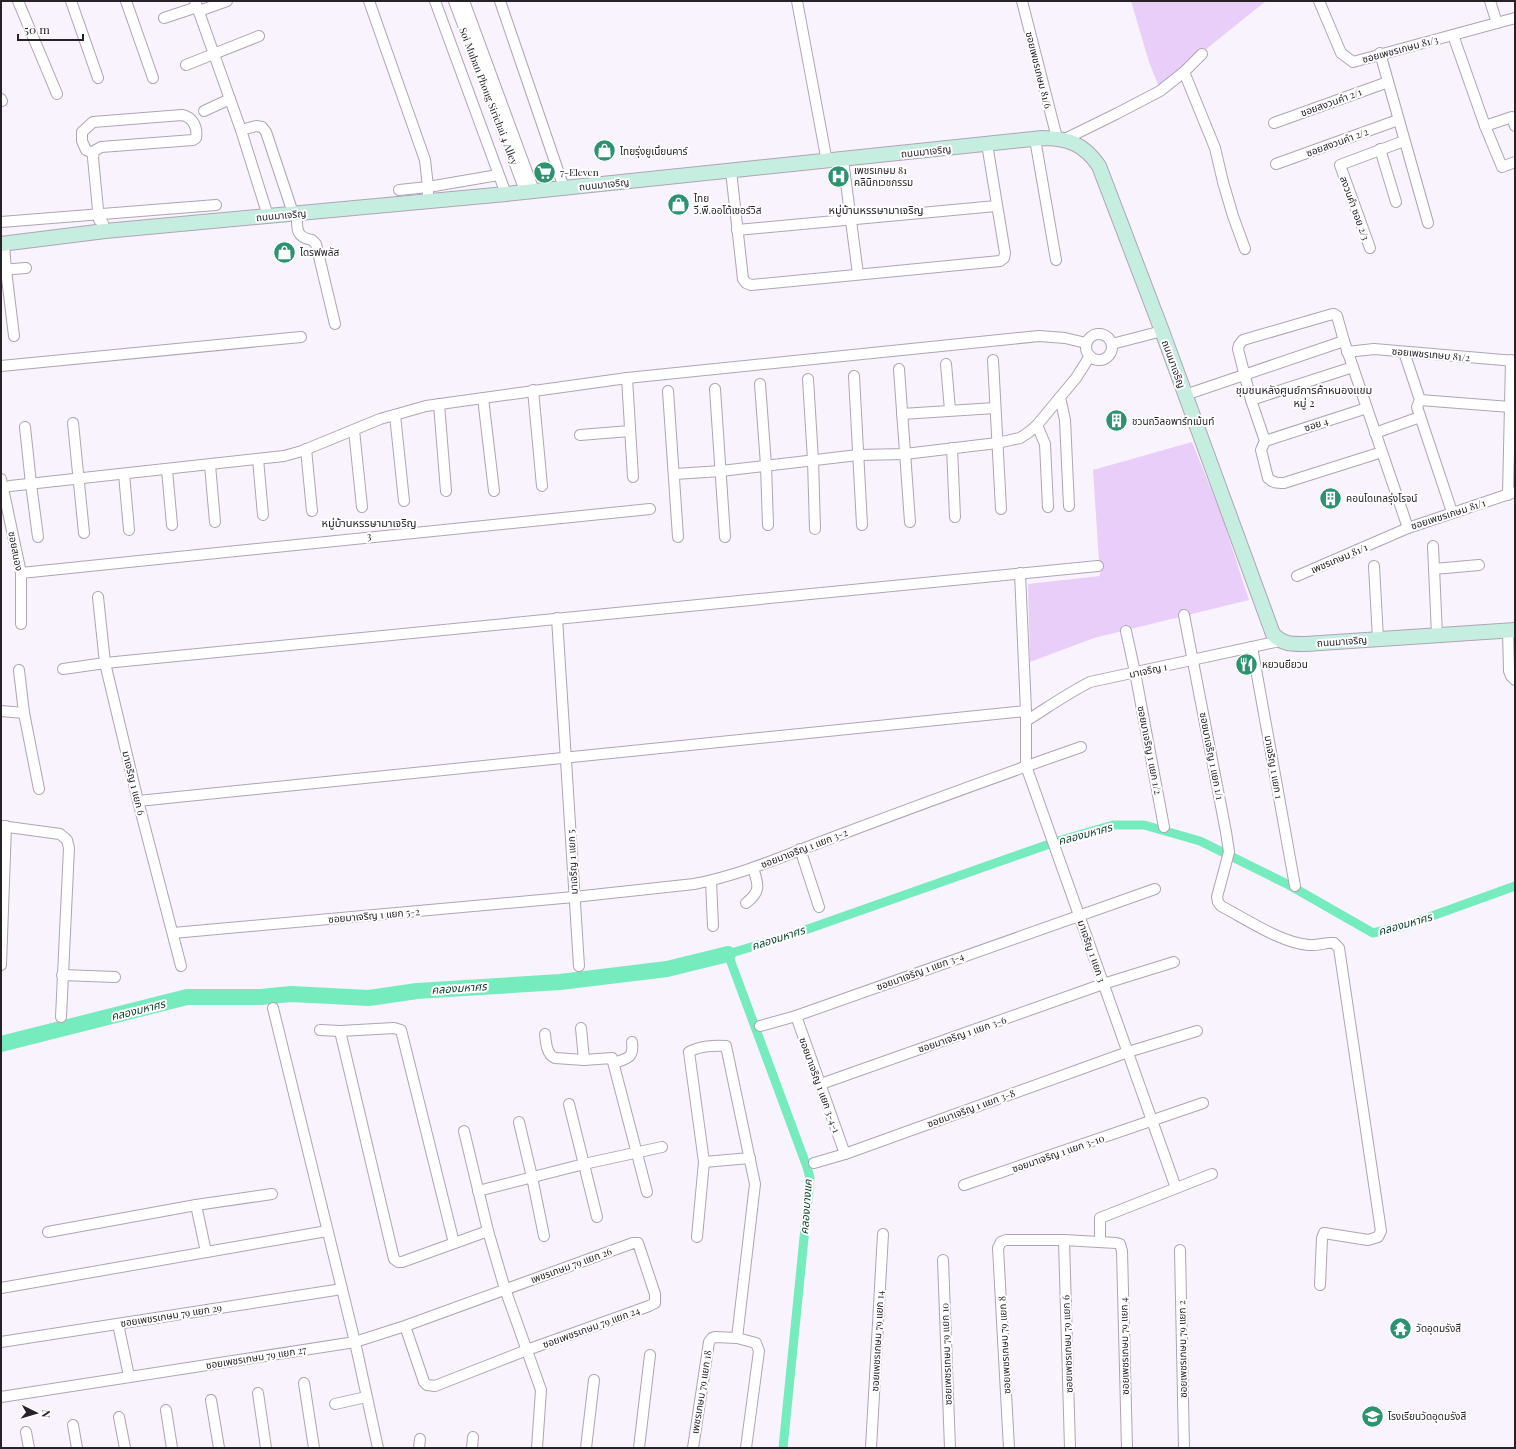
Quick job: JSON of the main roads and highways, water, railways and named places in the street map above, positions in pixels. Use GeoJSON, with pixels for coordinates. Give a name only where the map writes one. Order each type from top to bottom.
{"type":"FeatureCollection","features":[{"type":"Feature","properties":{"kind":"main road","name":"ถนนมาเจริญ"},"geometry":{"type":"LineString","coordinates":[[3,244],[98,224],[268,216],[428,194],[506,194],[827,162],[1035,139],[1060,139],[1081,147],[1091,154],[1099,166],[1162,332],[1268,624],[1273,634],[1280,642],[1306,644],[1511,630]]}},
{"type":"Feature","properties":{"kind":"waterway","name":"คลองมหาศร"},"geometry":{"type":"LineString","coordinates":[[783,1448],[810,1178],[728,954],[791,935],[1058,841],[1113,825],[1144,825],[1200,841],[1289,885],[1373,933],[1407,925],[1515,886]]}},
{"type":"Feature","properties":{"kind":"waterway","name":"คลองมหาศร"},"geometry":{"type":"LineString","coordinates":[[1,1044],[187,997],[261,997],[291,994],[369,998],[417,991],[560,982],[667,969],[728,954]]}},
{"type":"Feature","properties":{"kind":"place","name":"ไทยรุ่งยูเนี่ยนคาร์"},"geometry":{"type":"Point","coordinates":[605,151]}},
{"type":"Feature","properties":{"kind":"place","name":"7-Eleven"},"geometry":{"type":"Point","coordinates":[544,172]}},
{"type":"Feature","properties":{"kind":"place","name":"เพชรเกษม 81 คลินิกเวชกรรม"},"geometry":{"type":"Point","coordinates":[838,176]}},
{"type":"Feature","properties":{"kind":"place","name":"ไทย วี.พี.ออโต้เซอร์วิส"},"geometry":{"type":"Point","coordinates":[679,204]}},
{"type":"Feature","properties":{"kind":"place","name":"ไดรฟพลัส"},"geometry":{"type":"Point","coordinates":[285,252]}},
{"type":"Feature","properties":{"kind":"place","name":"ชวนถวิลอพาร์ทเม้นท์"},"geometry":{"type":"Point","coordinates":[1117,421]}},
{"type":"Feature","properties":{"kind":"place","name":"คอนโดเทลรุ่งโรจน์"},"geometry":{"type":"Point","coordinates":[1331,498]}},
{"type":"Feature","properties":{"kind":"place","name":"หยวนยียวน"},"geometry":{"type":"Point","coordinates":[1247,664]}},
{"type":"Feature","properties":{"kind":"place","name":"วัดอุดมรังสี"},"geometry":{"type":"Point","coordinates":[1401,1328]}},
{"type":"Feature","properties":{"kind":"place","name":"โรงเรียนวัดอุดมรังสี"},"geometry":{"type":"Point","coordinates":[1372,1416]}},
{"type":"Feature","properties":{"kind":"district","name":"หมู่บ้านหรรษามาเจริญ"},"geometry":{"type":"Point","coordinates":[876,210]}},
{"type":"Feature","properties":{"kind":"district","name":"ชุมชนหลังศูนย์การค้าหนองแขม หมู่ 2"},"geometry":{"type":"Point","coordinates":[1304,396]}},
{"type":"Feature","properties":{"kind":"district","name":"หมู่บ้านหรรษามาเจริญ 3"},"geometry":{"type":"Point","coordinates":[369,529]}},
{"type":"Feature","properties":{"kind":"water label","name":"คลองบางแค"},"geometry":{"type":"Point","coordinates":[806,1207]}}]}
